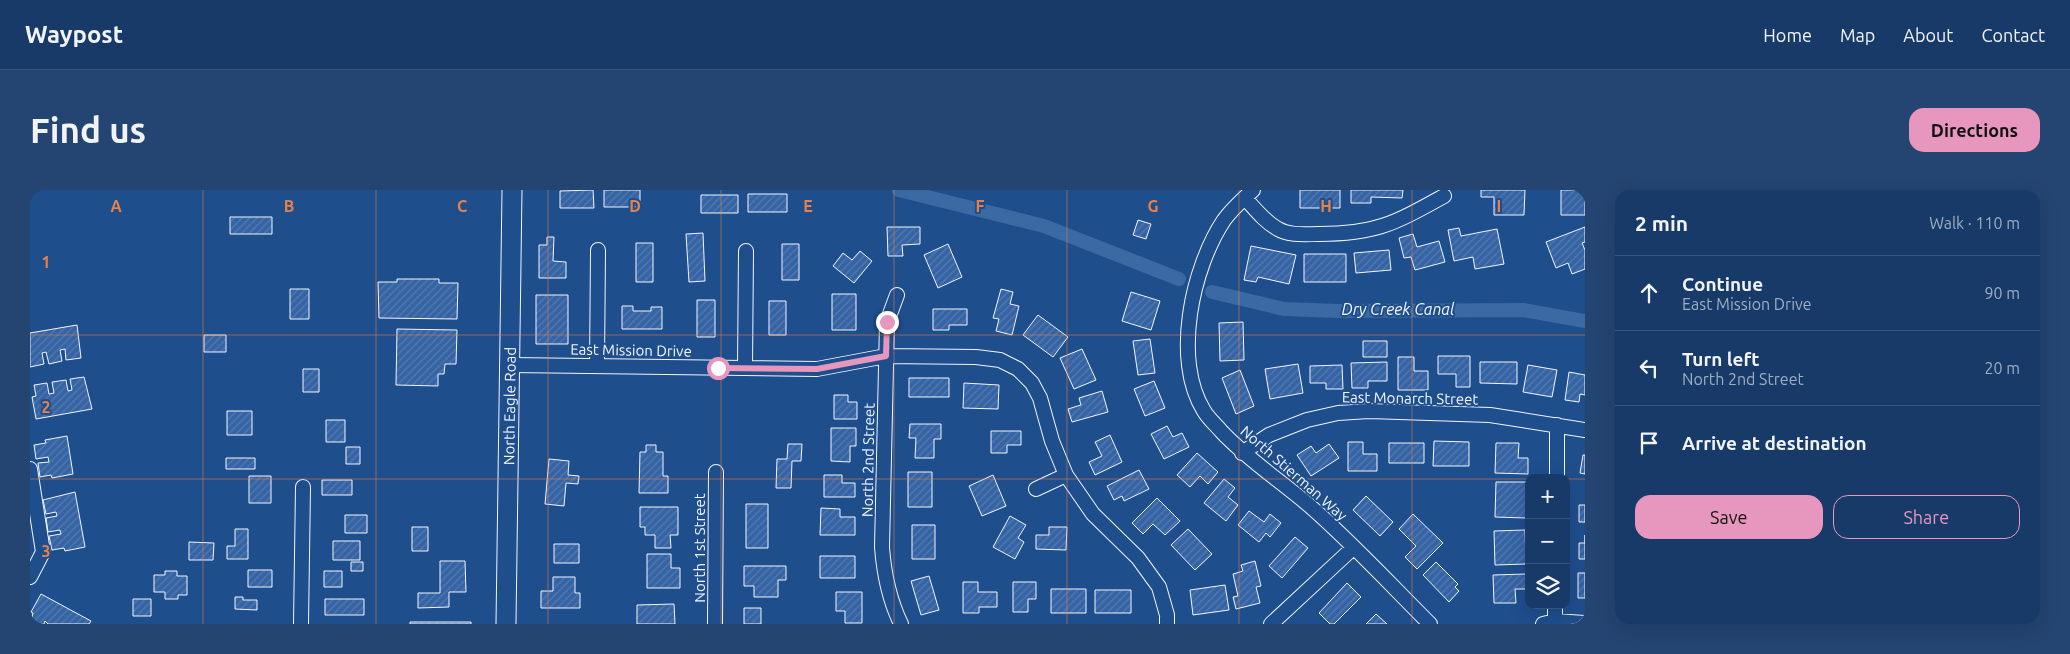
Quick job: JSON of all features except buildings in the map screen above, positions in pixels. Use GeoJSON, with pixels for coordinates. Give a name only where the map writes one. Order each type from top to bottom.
{"type":"FeatureCollection","features":[{"type":"Feature","properties":{"kind":"main road","name":"North Eagle Road"},"geometry":{"type":"LineString","coordinates":[[506,624],[512,190]]}},
{"type":"Feature","properties":{"kind":"street"},"geometry":{"type":"LineString","coordinates":[[1249,194],[1266,221],[1279,230],[1297,234],[1348,234],[1372,231],[1395,223],[1444,196]]}},
{"type":"Feature","properties":{"kind":"street","name":"North Stierman Way"},"geometry":{"type":"LineString","coordinates":[[1249,194],[1225,218],[1214,236],[1195,292],[1187,346],[1194,393],[1205,413],[1242,453],[1311,507],[1430,624]]}},
{"type":"Feature","properties":{"kind":"street"},"geometry":{"type":"LineString","coordinates":[[597,366],[598,250]]}},
{"type":"Feature","properties":{"kind":"street"},"geometry":{"type":"LineString","coordinates":[[745,368],[746,251]]}},
{"type":"Feature","properties":{"kind":"street","name":"North 2nd Street"},"geometry":{"type":"LineString","coordinates":[[897,294],[887,322],[882,548],[884,578],[893,607],[901,624]]}},
{"type":"Feature","properties":{"kind":"street","name":"East Mission Drive"},"geometry":{"type":"LineString","coordinates":[[511,365],[817,369],[886,356],[976,357],[1000,360],[1018,369],[1032,383],[1040,398],[1052,441],[1066,475],[1093,514],[1138,558],[1159,587],[1167,615],[1167,624]]}},
{"type":"Feature","properties":{"kind":"street","name":"East Monarch Street"},"geometry":{"type":"LineString","coordinates":[[1242,453],[1269,435],[1307,420],[1338,413],[1369,411],[1490,415],[1585,430]]}},
{"type":"Feature","properties":{"kind":"street"},"geometry":{"type":"LineString","coordinates":[[1557,425],[1557,474]]}},
{"type":"Feature","properties":{"kind":"street"},"geometry":{"type":"LineString","coordinates":[[30,470],[43,552],[30,577]]}},
{"type":"Feature","properties":{"kind":"street","name":"North 1st Street"},"geometry":{"type":"LineString","coordinates":[[715,624],[716,472]]}},
{"type":"Feature","properties":{"kind":"street"},"geometry":{"type":"LineString","coordinates":[[1036,489],[1066,475]]}},
{"type":"Feature","properties":{"kind":"street"},"geometry":{"type":"LineString","coordinates":[[301,624],[303,487]]}},
{"type":"Feature","properties":{"kind":"street"},"geometry":{"type":"LineString","coordinates":[[1271,624],[1353,548]]}},
{"type":"Feature","properties":{"kind":"street"},"geometry":{"type":"LineString","coordinates":[[1554,609],[1549,623],[1585,623]]}},
{"type":"Feature","properties":{"kind":"waterway","name":"Dry Creek Canal"},"geometry":{"type":"LineString","coordinates":[[899,190],[1044,226],[1179,279]]}},
{"type":"Feature","properties":{"kind":"waterway","name":"Dry Creek Canal"},"geometry":{"type":"LineString","coordinates":[[1212,292],[1284,309],[1338,311],[1523,310],[1585,321]]}},
{"type":"Feature","properties":{"kind":"route"},"geometry":{"type":"LineString","coordinates":[[718,368],[817,369],[886,356],[887,322]]}}]}
